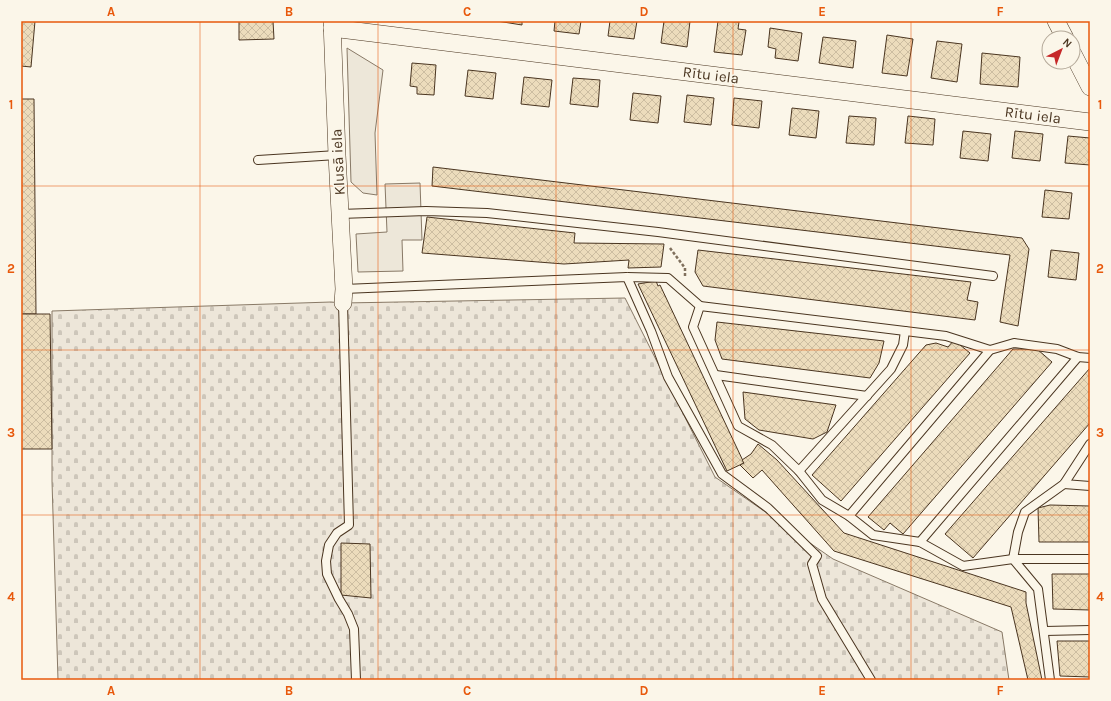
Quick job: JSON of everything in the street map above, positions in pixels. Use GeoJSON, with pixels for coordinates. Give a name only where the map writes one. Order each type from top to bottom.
{"type":"FeatureCollection","features":[{"type":"Feature","properties":{"kind":"street"},"geometry":{"type":"LineString","coordinates":[[1056,21],[1061,30]]}},
{"type":"Feature","properties":{"kind":"street","name":"Rītu iela"},"geometry":{"type":"LineString","coordinates":[[332,24],[1090,122]]}},
{"type":"Feature","properties":{"kind":"street","name":"Klusā iela"},"geometry":{"type":"LineString","coordinates":[[332,24],[343,296]]}},
{"type":"Feature","properties":{"kind":"street"},"geometry":{"type":"LineString","coordinates":[[1081,70],[1090,87]]}},
{"type":"Feature","properties":{"kind":"lane"},"geometry":{"type":"LineString","coordinates":[[258,160],[337,155]]}},
{"type":"Feature","properties":{"kind":"lane"},"geometry":{"type":"LineString","coordinates":[[340,214],[426,211],[487,213],[658,232],[993,276]]}},
{"type":"Feature","properties":{"kind":"lane"},"geometry":{"type":"LineString","coordinates":[[627,277],[651,331],[668,377],[722,474],[768,508],[817,556],[812,564],[822,600],[871,680]]}},
{"type":"Feature","properties":{"kind":"lane"},"geometry":{"type":"LineString","coordinates":[[356,680],[354,629],[348,614],[338,599],[327,574],[326,561],[329,545],[337,533],[350,525],[343,296],[627,277],[668,278],[700,306],[946,336],[990,350]]}},
{"type":"Feature","properties":{"kind":"lane"},"geometry":{"type":"LineString","coordinates":[[700,306],[693,327],[738,426],[772,445],[799,471],[822,500],[849,516],[873,535],[920,542],[963,566],[1013,559],[1090,559]]}},
{"type":"Feature","properties":{"kind":"lane"},"geometry":{"type":"LineString","coordinates":[[799,471],[891,369],[903,346],[905,331]]}},
{"type":"Feature","properties":{"kind":"lane"},"geometry":{"type":"LineString","coordinates":[[849,516],[990,350],[1014,343],[1057,349],[1078,357],[1090,358]]}},
{"type":"Feature","properties":{"kind":"lane"},"geometry":{"type":"LineString","coordinates":[[920,542],[1078,357]]}},
{"type":"Feature","properties":{"kind":"lane"},"geometry":{"type":"LineString","coordinates":[[716,375],[867,396]]}},
{"type":"Feature","properties":{"kind":"lane"},"geometry":{"type":"LineString","coordinates":[[1013,559],[1018,532],[1025,512],[1064,484],[1090,444]]}},
{"type":"Feature","properties":{"kind":"lane"},"geometry":{"type":"LineString","coordinates":[[1064,484],[1090,486]]}},
{"type":"Feature","properties":{"kind":"lane"},"geometry":{"type":"LineString","coordinates":[[1013,559],[1038,589],[1045,631],[1050,680]]}},
{"type":"Feature","properties":{"kind":"lane"},"geometry":{"type":"LineString","coordinates":[[1045,631],[1090,630]]}},
{"type":"Feature","properties":{"kind":"path"},"geometry":{"type":"LineString","coordinates":[[658,232],[685,268],[687,294]]}},
{"type":"Feature","properties":{"kind":"green space"},"geometry":{"type":"Polygon","coordinates":[[[625,298],[715,477],[833,559],[1002,632],[1009,680],[58,680],[52,481],[52,311],[331,302],[625,298]]]}},
{"type":"Feature","properties":{"kind":"shaded area"},"geometry":{"type":"Polygon","coordinates":[[[347,48],[383,70],[375,133],[377,195],[363,193],[351,182],[347,48]]]}},
{"type":"Feature","properties":{"kind":"shaded area"},"geometry":{"type":"Polygon","coordinates":[[[420,183],[422,240],[402,240],[403,271],[358,272],[356,234],[387,232],[385,184],[420,183]]]}},
{"type":"Feature","properties":{"kind":"building"},"geometry":{"type":"Polygon","coordinates":[[[21,21],[35,21],[31,67],[21,66],[21,21]]]}},
{"type":"Feature","properties":{"kind":"building"},"geometry":{"type":"Polygon","coordinates":[[[239,21],[273,21],[274,39],[239,40],[239,21]]]}},
{"type":"Feature","properties":{"kind":"building"},"geometry":{"type":"Polygon","coordinates":[[[497,21],[522,21],[522,25],[497,21]]]}},
{"type":"Feature","properties":{"kind":"building"},"geometry":{"type":"Polygon","coordinates":[[[555,21],[581,21],[579,34],[554,31],[555,21]]]}},
{"type":"Feature","properties":{"kind":"building"},"geometry":{"type":"Polygon","coordinates":[[[610,21],[637,21],[634,39],[608,36],[610,21]]]}},
{"type":"Feature","properties":{"kind":"building"},"geometry":{"type":"Polygon","coordinates":[[[664,21],[690,21],[687,47],[661,43],[664,21]]]}},
{"type":"Feature","properties":{"kind":"building"},"geometry":{"type":"Polygon","coordinates":[[[718,21],[739,22],[738,29],[746,30],[742,55],[714,52],[718,21]]]}},
{"type":"Feature","properties":{"kind":"building"},"geometry":{"type":"Polygon","coordinates":[[[770,28],[802,33],[798,61],[775,58],[776,49],[768,47],[770,28]]]}},
{"type":"Feature","properties":{"kind":"building"},"geometry":{"type":"Polygon","coordinates":[[[887,35],[913,39],[907,76],[882,73],[887,35]]]}},
{"type":"Feature","properties":{"kind":"building"},"geometry":{"type":"Polygon","coordinates":[[[823,37],[856,41],[853,68],[819,63],[823,37]]]}},
{"type":"Feature","properties":{"kind":"building"},"geometry":{"type":"Polygon","coordinates":[[[937,41],[962,44],[957,82],[931,78],[937,41]]]}},
{"type":"Feature","properties":{"kind":"building"},"geometry":{"type":"Polygon","coordinates":[[[982,53],[1020,57],[1018,87],[980,84],[982,53]]]}},
{"type":"Feature","properties":{"kind":"building"},"geometry":{"type":"Polygon","coordinates":[[[412,63],[436,65],[434,95],[417,94],[417,87],[410,86],[412,63]]]}},
{"type":"Feature","properties":{"kind":"building"},"geometry":{"type":"Polygon","coordinates":[[[468,70],[496,73],[493,99],[465,96],[468,70]]]}},
{"type":"Feature","properties":{"kind":"building"},"geometry":{"type":"Polygon","coordinates":[[[524,77],[552,80],[549,107],[521,104],[524,77]]]}},
{"type":"Feature","properties":{"kind":"building"},"geometry":{"type":"Polygon","coordinates":[[[573,78],[600,80],[598,107],[570,104],[573,78]]]}},
{"type":"Feature","properties":{"kind":"building"},"geometry":{"type":"Polygon","coordinates":[[[633,93],[661,96],[658,123],[630,120],[633,93]]]}},
{"type":"Feature","properties":{"kind":"building"},"geometry":{"type":"Polygon","coordinates":[[[687,95],[714,98],[711,125],[684,122],[687,95]]]}},
{"type":"Feature","properties":{"kind":"building"},"geometry":{"type":"Polygon","coordinates":[[[734,98],[762,101],[759,128],[732,125],[734,98]]]}},
{"type":"Feature","properties":{"kind":"building"},"geometry":{"type":"Polygon","coordinates":[[[21,99],[34,99],[36,314],[21,314],[21,99]]]}},
{"type":"Feature","properties":{"kind":"building"},"geometry":{"type":"Polygon","coordinates":[[[792,108],[819,111],[816,138],[789,135],[792,108]]]}},
{"type":"Feature","properties":{"kind":"building"},"geometry":{"type":"Polygon","coordinates":[[[849,116],[876,118],[874,145],[846,143],[849,116]]]}},
{"type":"Feature","properties":{"kind":"building"},"geometry":{"type":"Polygon","coordinates":[[[908,116],[935,119],[933,145],[905,143],[908,116]]]}},
{"type":"Feature","properties":{"kind":"building"},"geometry":{"type":"Polygon","coordinates":[[[963,131],[991,134],[988,161],[960,158],[963,131]]]}},
{"type":"Feature","properties":{"kind":"building"},"geometry":{"type":"Polygon","coordinates":[[[1015,131],[1043,134],[1040,161],[1012,158],[1015,131]]]}},
{"type":"Feature","properties":{"kind":"building"},"geometry":{"type":"Polygon","coordinates":[[[1068,136],[1090,138],[1090,165],[1065,163],[1068,136]]]}},
{"type":"Feature","properties":{"kind":"building"},"geometry":{"type":"Polygon","coordinates":[[[433,167],[1022,238],[1029,249],[1018,326],[1000,322],[1010,255],[432,186],[433,167]]]}},
{"type":"Feature","properties":{"kind":"building"},"geometry":{"type":"Polygon","coordinates":[[[1045,190],[1072,193],[1069,219],[1042,217],[1045,190]]]}},
{"type":"Feature","properties":{"kind":"building"},"geometry":{"type":"Polygon","coordinates":[[[427,217],[575,233],[574,243],[664,244],[661,267],[628,268],[629,260],[564,264],[422,253],[427,217]]]}},
{"type":"Feature","properties":{"kind":"building"},"geometry":{"type":"Polygon","coordinates":[[[698,250],[971,282],[967,300],[978,302],[975,320],[703,286],[695,272],[698,250]]]}},
{"type":"Feature","properties":{"kind":"building"},"geometry":{"type":"Polygon","coordinates":[[[1051,250],[1079,253],[1076,280],[1048,277],[1051,250]]]}},
{"type":"Feature","properties":{"kind":"building"},"geometry":{"type":"Polygon","coordinates":[[[656,281],[658,286],[660,285],[744,463],[727,471],[638,284],[656,281]]]}},
{"type":"Feature","properties":{"kind":"building"},"geometry":{"type":"Polygon","coordinates":[[[21,314],[50,314],[52,449],[21,449],[21,314]]]}},
{"type":"Feature","properties":{"kind":"building"},"geometry":{"type":"Polygon","coordinates":[[[717,322],[884,341],[879,363],[870,378],[722,359],[715,340],[717,322]]]}},
{"type":"Feature","properties":{"kind":"building"},"geometry":{"type":"Polygon","coordinates":[[[954,340],[970,353],[841,501],[812,475],[926,345],[936,343],[948,347],[954,340]]]}},
{"type":"Feature","properties":{"kind":"building"},"geometry":{"type":"Polygon","coordinates":[[[1013,349],[1037,349],[1052,362],[903,534],[890,523],[884,530],[868,517],[1013,349]]]}},
{"type":"Feature","properties":{"kind":"building"},"geometry":{"type":"Polygon","coordinates":[[[1090,368],[1090,423],[973,558],[945,534],[1090,368]]]}},
{"type":"Feature","properties":{"kind":"building"},"geometry":{"type":"Polygon","coordinates":[[[743,392],[836,405],[827,432],[813,439],[759,430],[745,419],[743,392]]]}},
{"type":"Feature","properties":{"kind":"building"},"geometry":{"type":"Polygon","coordinates":[[[758,444],[777,460],[844,533],[1026,592],[1026,603],[1042,680],[1028,680],[1011,607],[834,551],[762,470],[753,478],[740,465],[744,463],[742,460],[751,454],[758,444]]]}},
{"type":"Feature","properties":{"kind":"building"},"geometry":{"type":"Polygon","coordinates":[[[1050,505],[1090,506],[1090,542],[1039,542],[1038,508],[1050,505]]]}},
{"type":"Feature","properties":{"kind":"building"},"geometry":{"type":"Polygon","coordinates":[[[341,543],[370,544],[371,598],[341,595],[341,543]]]}},
{"type":"Feature","properties":{"kind":"building"},"geometry":{"type":"Polygon","coordinates":[[[1052,574],[1090,574],[1090,610],[1053,609],[1052,574]]]}},
{"type":"Feature","properties":{"kind":"building"},"geometry":{"type":"Polygon","coordinates":[[[1057,641],[1090,641],[1090,677],[1060,676],[1057,641]]]}}]}
